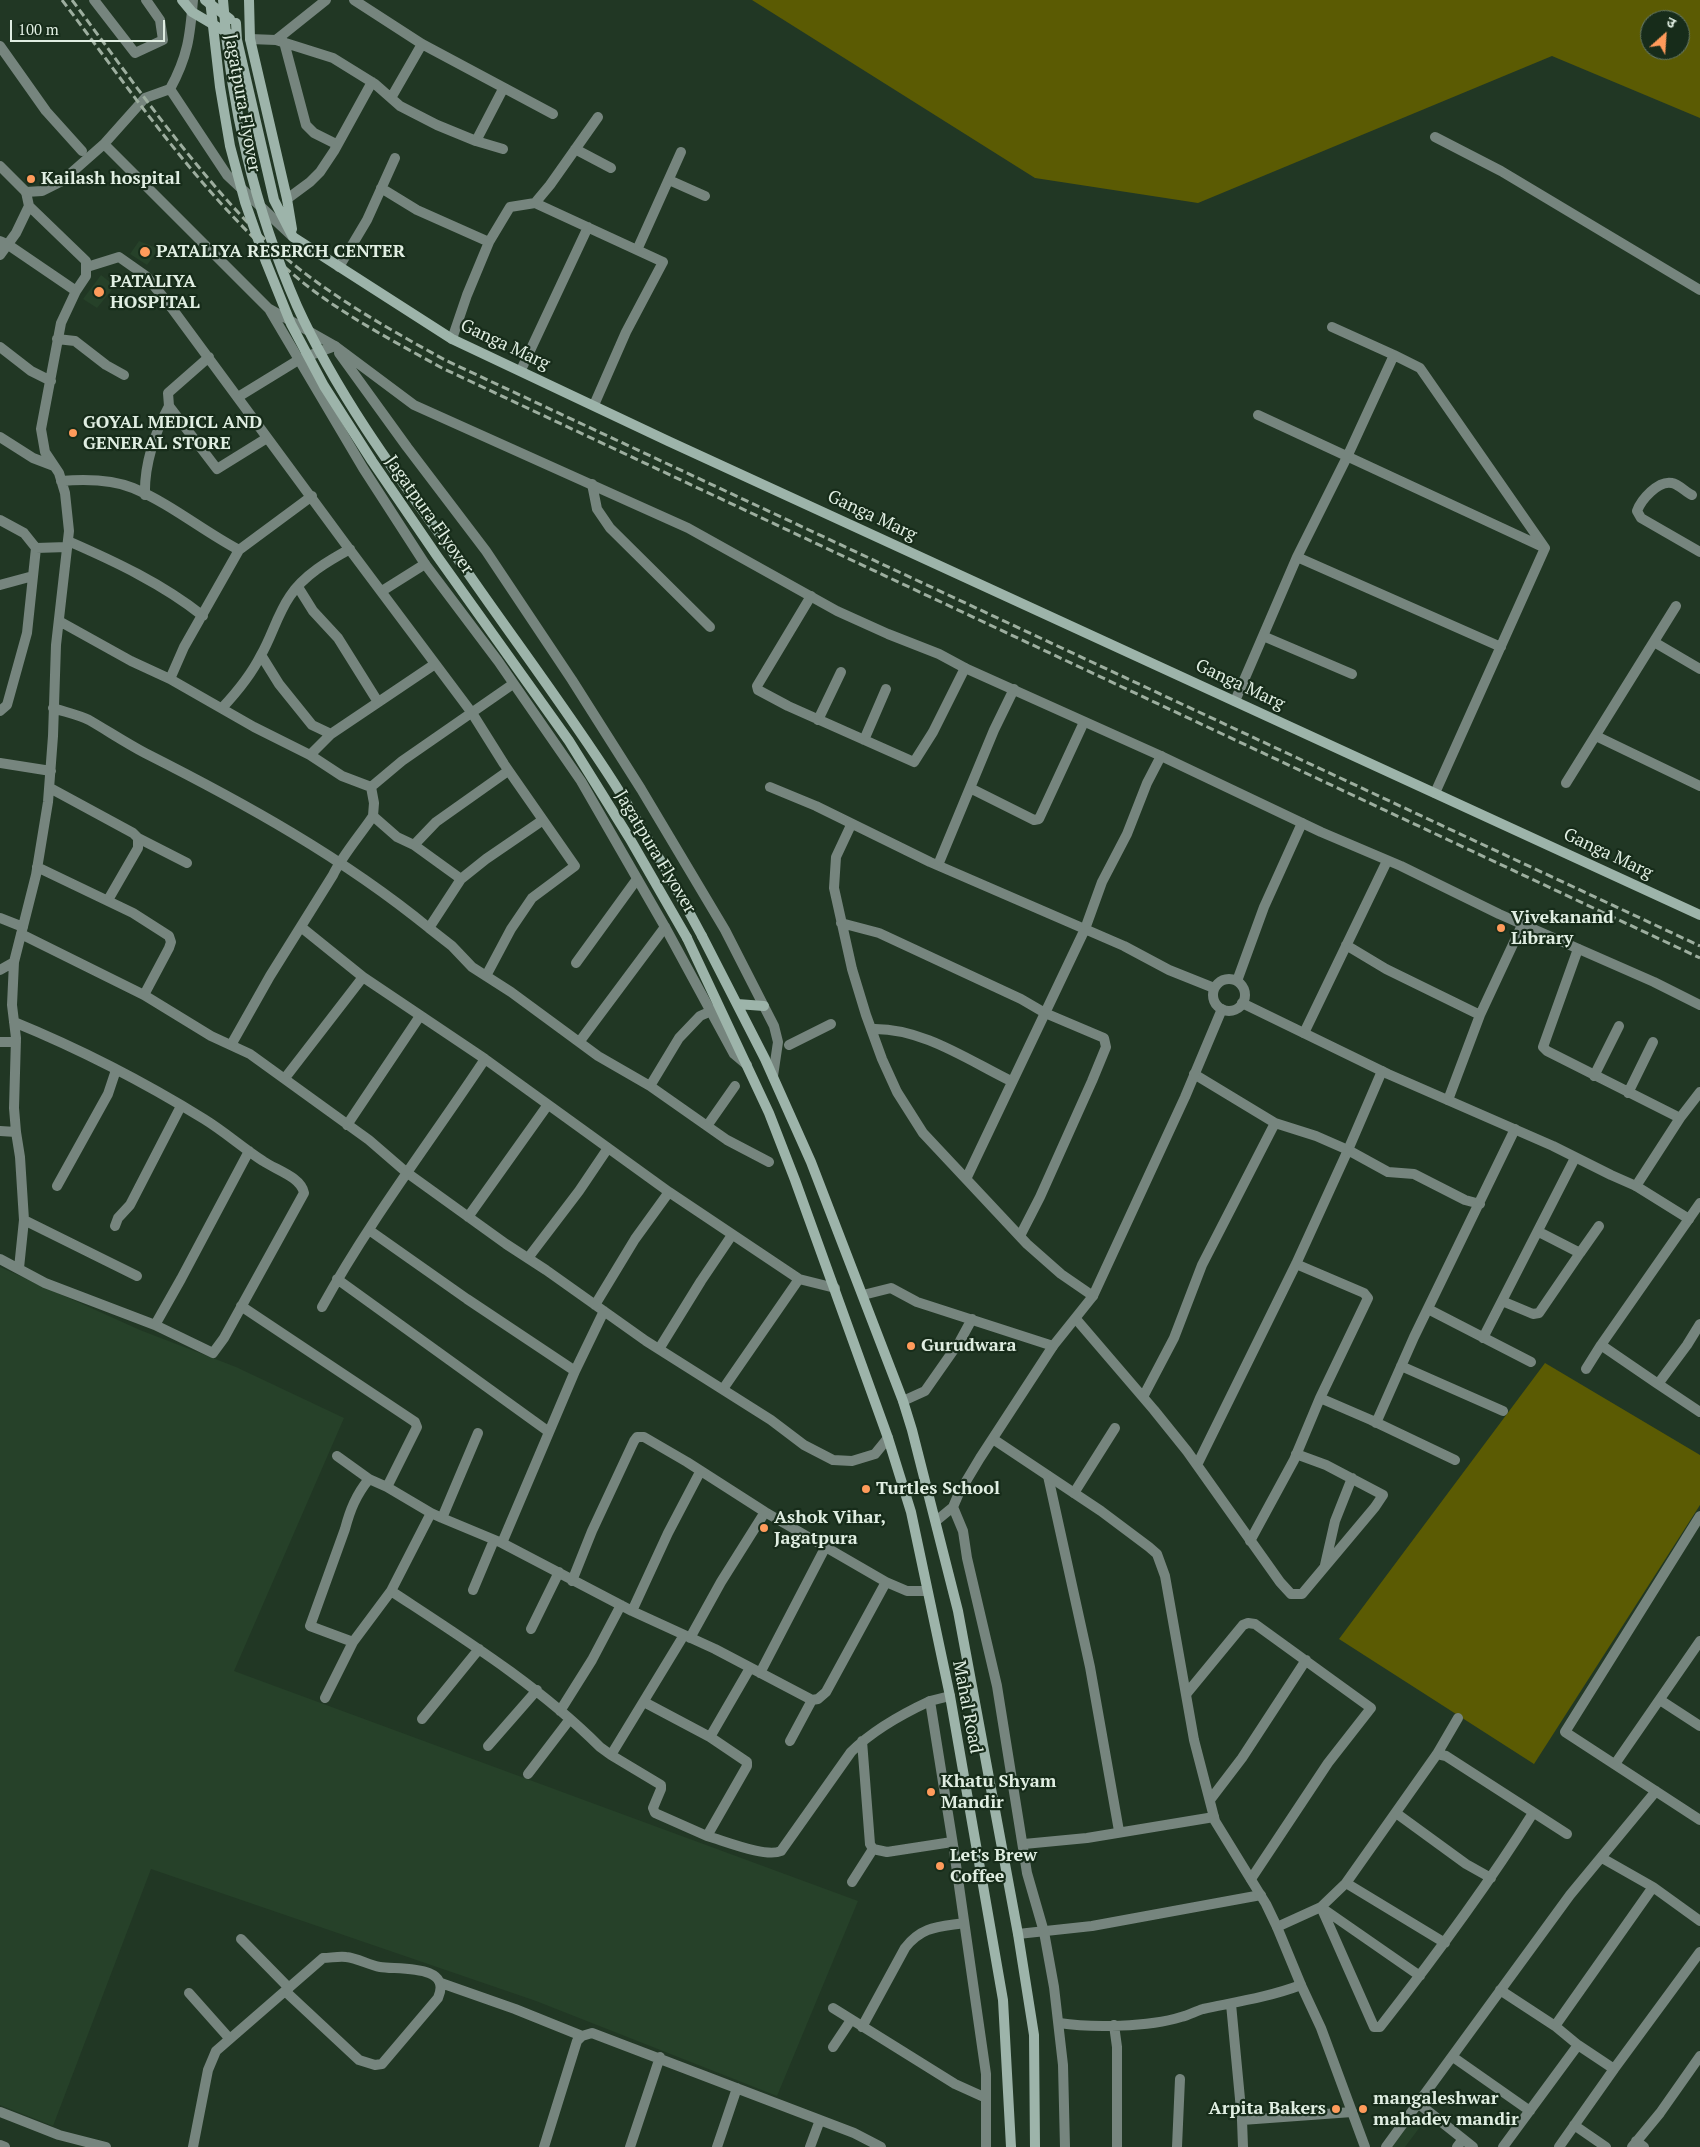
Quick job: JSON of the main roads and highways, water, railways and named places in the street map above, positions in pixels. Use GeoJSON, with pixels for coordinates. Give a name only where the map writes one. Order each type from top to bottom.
{"type":"FeatureCollection","features":[{"type":"Feature","properties":{"kind":"main road"},"geometry":{"type":"LineString","coordinates":[[182,0],[192,12],[237,40],[250,39]]}},
{"type":"Feature","properties":{"kind":"main road"},"geometry":{"type":"LineString","coordinates":[[205,0],[236,23],[250,27]]}},
{"type":"Feature","properties":{"kind":"main road","name":"Jagatpura Flyover"},"geometry":{"type":"LineString","coordinates":[[210,0],[216,58],[230,146],[245,202],[266,262],[291,324],[324,386],[372,461],[437,556],[569,741],[630,839],[687,938],[747,1065],[796,1180],[835,1288]]}},
{"type":"Feature","properties":{"kind":"main road","name":"Jagatpura Flyover"},"geometry":{"type":"LineString","coordinates":[[223,0],[232,85],[259,204],[297,306],[336,380],[383,454],[614,782],[658,855],[702,936],[773,1076],[811,1162],[862,1295]]}},
{"type":"Feature","properties":{"kind":"main road"},"geometry":{"type":"LineString","coordinates":[[249,0],[250,39],[287,199],[293,237]]}},
{"type":"Feature","properties":{"kind":"main road"},"geometry":{"type":"LineString","coordinates":[[236,23],[237,40],[274,200],[293,237]]}},
{"type":"Feature","properties":{"kind":"main road","name":"Ganga Marg"},"geometry":{"type":"LineString","coordinates":[[293,237],[452,339],[1700,915]]}},
{"type":"Feature","properties":{"kind":"main road"},"geometry":{"type":"LineString","coordinates":[[737,1004],[764,1006]]}},
{"type":"Feature","properties":{"kind":"main road","name":"Mahal Road"},"geometry":{"type":"LineString","coordinates":[[835,1288],[888,1438],[911,1512],[950,1696],[1003,2000],[1011,2147]]}},
{"type":"Feature","properties":{"kind":"main road","name":"Mahal Road"},"geometry":{"type":"LineString","coordinates":[[862,1295],[902,1401],[936,1521],[958,1610],[1018,1934],[1034,2035],[1034,2147]]}},
{"type":"Feature","properties":{"kind":"railway"},"geometry":{"type":"LineString","coordinates":[[62,0],[174,148],[234,218],[301,281],[370,328],[442,368],[1700,958]]}},
{"type":"Feature","properties":{"kind":"railway"},"geometry":{"type":"LineString","coordinates":[[72,0],[180,144],[250,225],[294,265],[367,316],[445,360],[1700,946]]}},
{"type":"Feature","properties":{"kind":"place","name":"Kailash hospital"},"geometry":{"type":"Point","coordinates":[31,179]}},
{"type":"Feature","properties":{"kind":"place","name":"PATALIYA RESERCH CENTER"},"geometry":{"type":"Point","coordinates":[145,252]}},
{"type":"Feature","properties":{"kind":"place","name":"PATALIYA HOSPITAL"},"geometry":{"type":"Point","coordinates":[99,292]}},
{"type":"Feature","properties":{"kind":"place","name":"GOYAL MEDICL AND GENERAL STORE"},"geometry":{"type":"Point","coordinates":[73,433]}},
{"type":"Feature","properties":{"kind":"place","name":"Vivekanand Library"},"geometry":{"type":"Point","coordinates":[1501,928]}},
{"type":"Feature","properties":{"kind":"place","name":"Gurudwara"},"geometry":{"type":"Point","coordinates":[911,1346]}},
{"type":"Feature","properties":{"kind":"place","name":"Turtles School"},"geometry":{"type":"Point","coordinates":[866,1489]}},
{"type":"Feature","properties":{"kind":"place","name":"Ashok Vihar, Jagatpura"},"geometry":{"type":"Point","coordinates":[764,1528]}},
{"type":"Feature","properties":{"kind":"place","name":"Khatu Shyam Mandir"},"geometry":{"type":"Point","coordinates":[931,1792]}},
{"type":"Feature","properties":{"kind":"place","name":"Let's Brew Coffee"},"geometry":{"type":"Point","coordinates":[940,1866]}},
{"type":"Feature","properties":{"kind":"place","name":"Arpita Bakers"},"geometry":{"type":"Point","coordinates":[1336,2109]}},
{"type":"Feature","properties":{"kind":"place","name":"mangaleshwar mahadev mandir"},"geometry":{"type":"Point","coordinates":[1363,2109]}}]}
